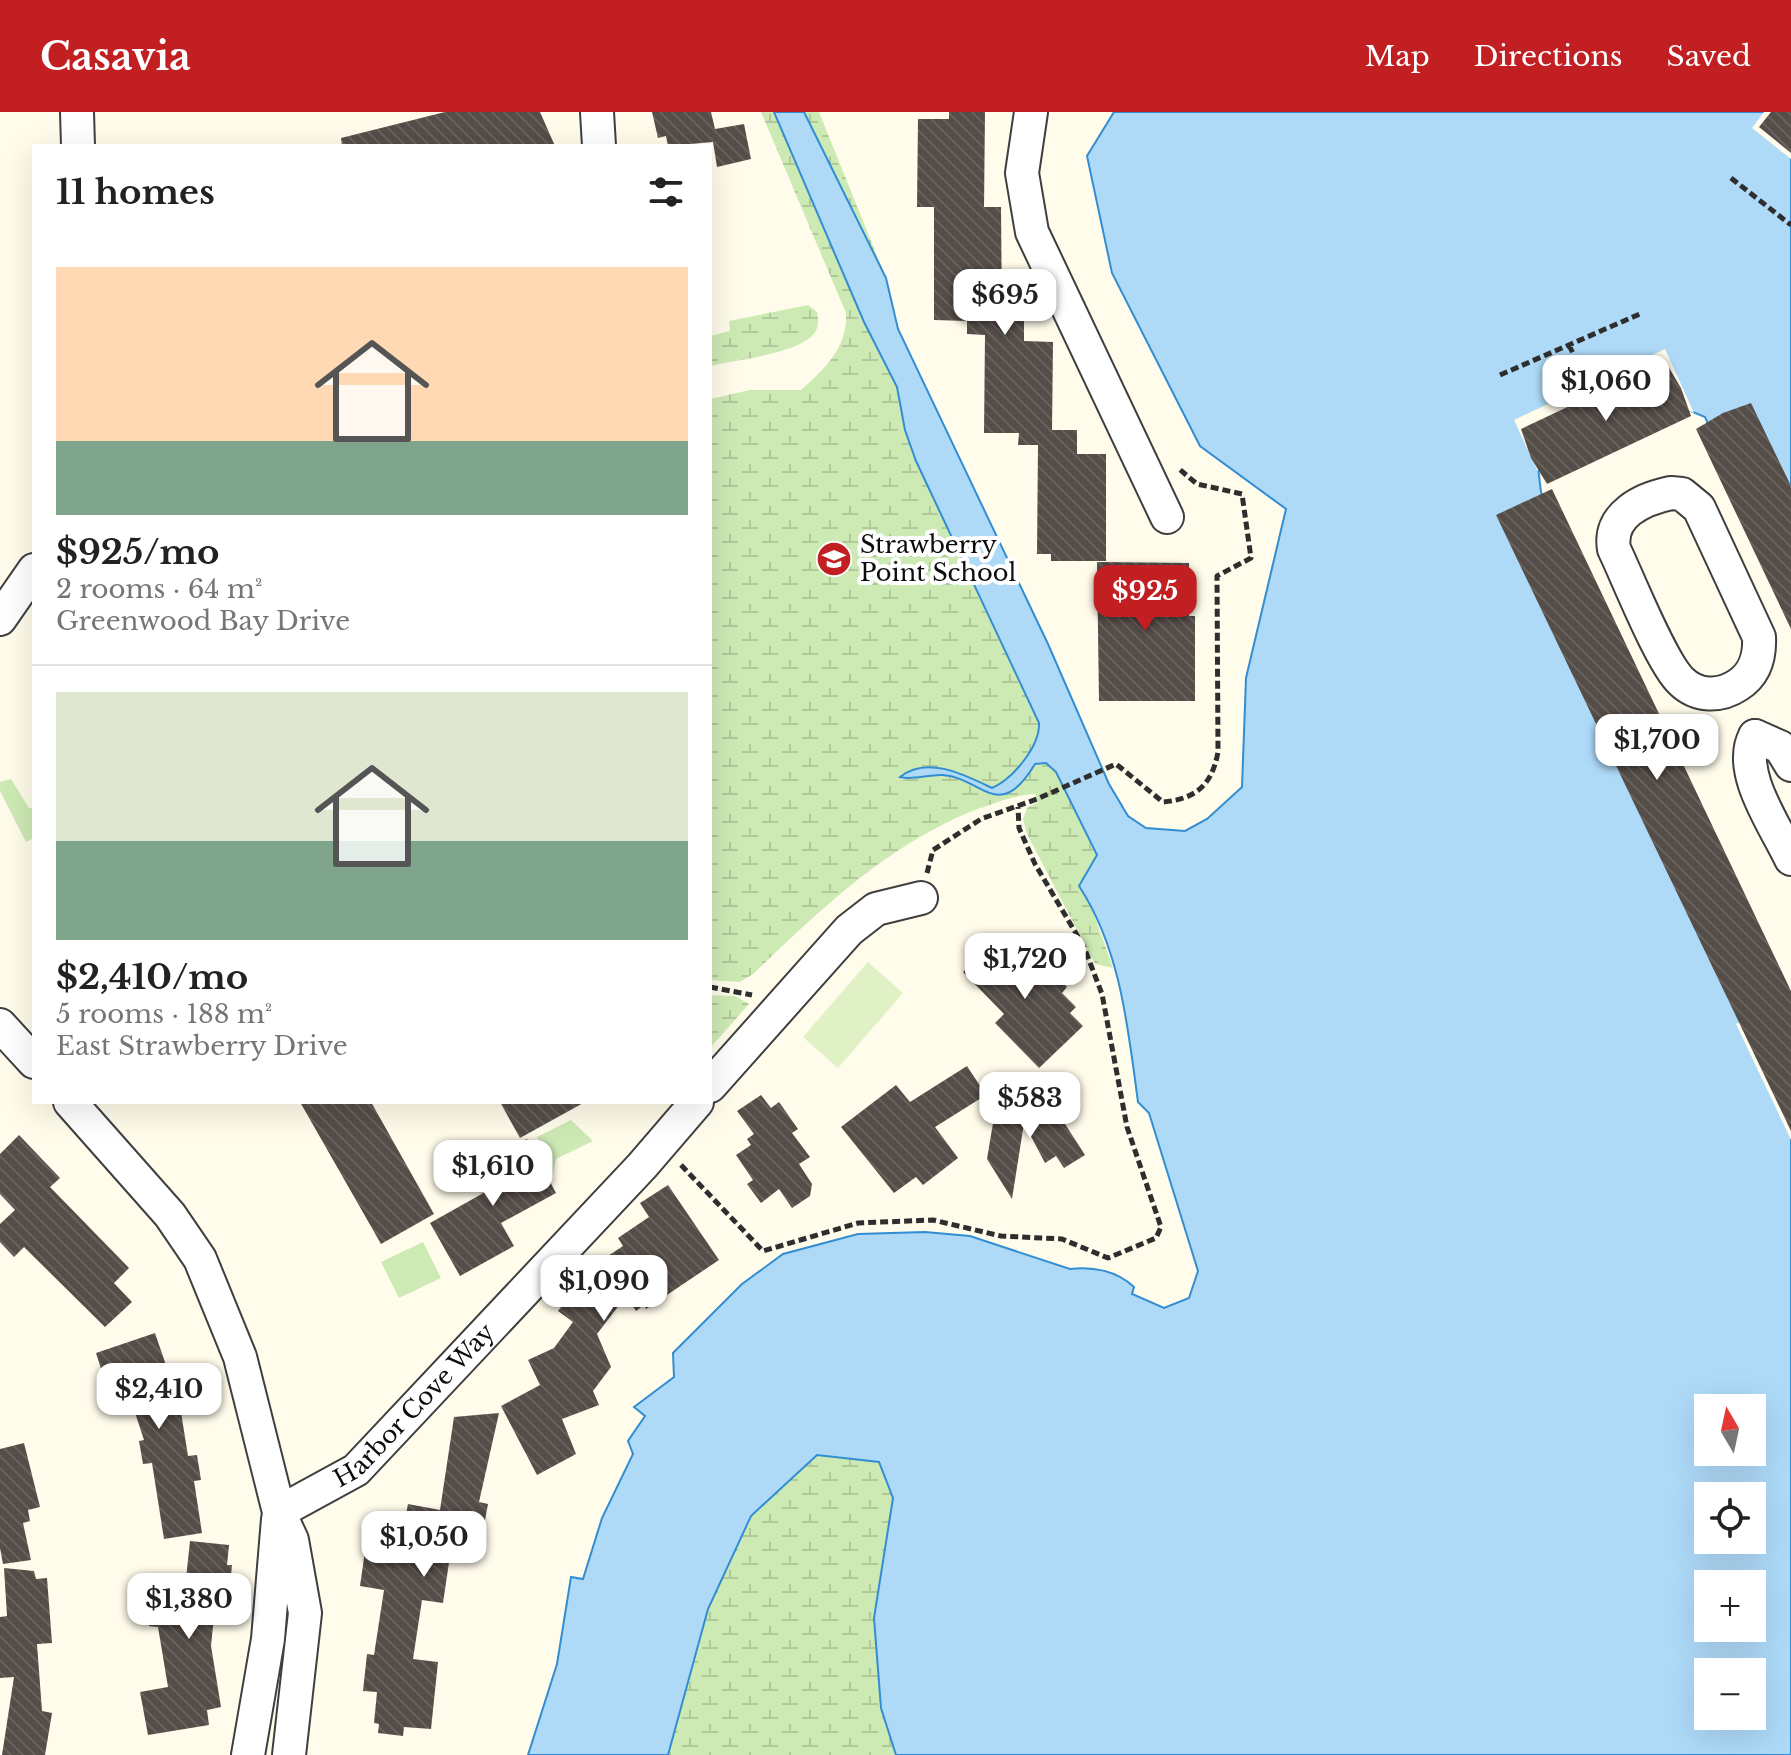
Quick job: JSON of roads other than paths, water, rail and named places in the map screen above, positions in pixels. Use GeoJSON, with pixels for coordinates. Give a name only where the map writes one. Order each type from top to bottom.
{"type":"FeatureCollection","features":[{"type":"Feature","properties":{"kind":"street"},"geometry":{"type":"LineString","coordinates":[[77,112],[78,144]]}},
{"type":"Feature","properties":{"kind":"street"},"geometry":{"type":"LineString","coordinates":[[597,112],[599,144]]}},
{"type":"Feature","properties":{"kind":"street"},"geometry":{"type":"LineString","coordinates":[[1031,112],[1022,173],[1032,232],[1167,517]]}},
{"type":"Feature","properties":{"kind":"street"},"geometry":{"type":"LineString","coordinates":[[1671,493],[1682,494],[1699,508],[1759,637],[1756,664],[1746,680],[1732,689],[1716,694],[1697,691],[1682,682],[1671,668],[1614,549],[1613,528],[1627,511],[1671,493]]}},
{"type":"Feature","properties":{"kind":"street"},"geometry":{"type":"LineString","coordinates":[[0,619],[32,573]]}},
{"type":"Feature","properties":{"kind":"street"},"geometry":{"type":"LineString","coordinates":[[1732,689],[1755,736],[1780,747],[1791,765]]}},
{"type":"Feature","properties":{"kind":"street"},"geometry":{"type":"LineString","coordinates":[[1755,736],[1748,753],[1749,770],[1791,859]]}},
{"type":"Feature","properties":{"kind":"street"},"geometry":{"type":"LineString","coordinates":[[712,1084],[849,930],[876,909],[921,898]]}},
{"type":"Feature","properties":{"kind":"street"},"geometry":{"type":"LineString","coordinates":[[0,1025],[32,1060]]}},
{"type":"Feature","properties":{"kind":"street"},"geometry":{"type":"LineString","coordinates":[[72,1104],[170,1215],[200,1259],[240,1357],[279,1512],[292,1540],[305,1613],[289,1755]]}},
{"type":"Feature","properties":{"kind":"street","name":"Harbor Cove Way"},"geometry":{"type":"LineString","coordinates":[[279,1512],[356,1470],[695,1104]]}},
{"type":"Feature","properties":{"kind":"street"},"geometry":{"type":"LineString","coordinates":[[248,1755],[268,1639],[279,1512]]}},
{"type":"Feature","properties":{"kind":"water"},"geometry":{"type":"Polygon","coordinates":[[[774,112],[804,112],[886,278],[898,329],[1048,644],[1109,784],[1128,816],[1146,828],[1185,831],[1207,819],[1242,787],[1246,678],[1286,509],[1200,446],[1112,273],[1087,156],[1114,112],[1791,112],[1791,614],[1705,417],[1674,404],[1538,467],[1541,492],[1615,685],[1791,1064],[1791,1755],[896,1755],[881,1708],[874,1618],[893,1498],[879,1462],[817,1455],[751,1516],[708,1609],[668,1755],[528,1755],[557,1664],[571,1577],[583,1579],[602,1518],[633,1454],[628,1441],[645,1416],[634,1407],[674,1377],[673,1353],[742,1284],[783,1254],[858,1234],[925,1232],[970,1236],[1070,1269],[1087,1268],[1112,1273],[1134,1287],[1132,1294],[1164,1308],[1189,1298],[1198,1271],[1149,1113],[1138,1102],[1126,1018],[1105,936],[1079,886],[1097,855],[1056,772],[1046,763],[1035,764],[1022,782],[1000,795],[943,775],[900,777],[911,771],[934,767],[958,773],[992,788],[1024,761],[1035,742],[1039,723],[916,461],[905,430],[897,387],[864,322],[774,112]]]}},
{"type":"Feature","properties":{"kind":"place","name":"Strawberry Point School"},"geometry":{"type":"Point","coordinates":[834,559]}}]}
